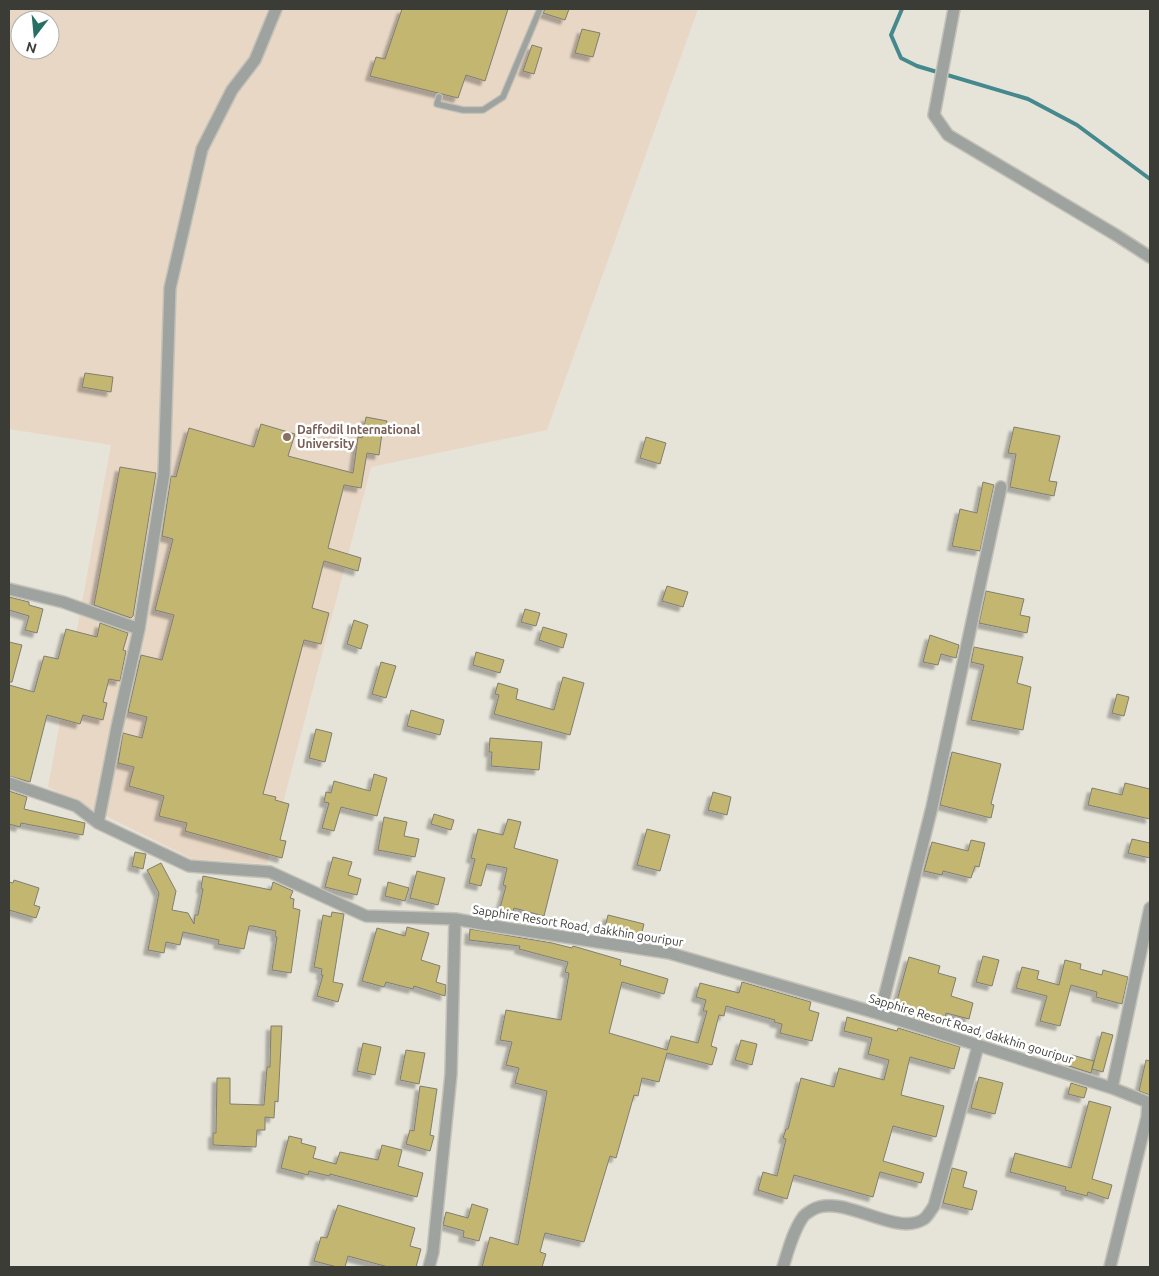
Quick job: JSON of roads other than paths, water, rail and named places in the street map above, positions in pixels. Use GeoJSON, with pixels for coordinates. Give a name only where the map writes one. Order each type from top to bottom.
{"type":"FeatureCollection","features":[{"type":"Feature","properties":{"kind":"street"},"geometry":{"type":"LineString","coordinates":[[98,822],[116,727],[139,629],[164,474],[170,288],[202,150],[232,90],[255,60],[276,9]]}},
{"type":"Feature","properties":{"kind":"street"},"geometry":{"type":"LineString","coordinates":[[954,9],[934,115],[948,135],[1150,257]]}},
{"type":"Feature","properties":{"kind":"street"},"geometry":{"type":"LineString","coordinates":[[880,1014],[932,807],[1001,487]]}},
{"type":"Feature","properties":{"kind":"street"},"geometry":{"type":"LineString","coordinates":[[9,589],[63,602],[139,629]]}},
{"type":"Feature","properties":{"kind":"street","name":"Sapphire Resort Road, dakkhin gouripur"},"geometry":{"type":"LineString","coordinates":[[9,783],[76,806],[98,822],[189,866],[270,872],[366,916],[455,919],[669,953],[880,1014],[1112,1088],[1149,1103]]}},
{"type":"Feature","properties":{"kind":"street"},"geometry":{"type":"LineString","coordinates":[[1112,1088],[1150,908]]}},
{"type":"Feature","properties":{"kind":"street"},"geometry":{"type":"LineString","coordinates":[[428,1267],[433,1252],[451,1074],[455,919]]}},
{"type":"Feature","properties":{"kind":"street"},"geometry":{"type":"LineString","coordinates":[[782,1267],[790,1243],[804,1215],[818,1207],[831,1205],[891,1221],[911,1224],[925,1218],[934,1206],[978,1046]]}},
{"type":"Feature","properties":{"kind":"street"},"geometry":{"type":"LineString","coordinates":[[1110,1267],[1149,1103]]}},
{"type":"Feature","properties":{"kind":"lane"},"geometry":{"type":"LineString","coordinates":[[439,97],[438,104],[463,110],[483,110],[503,97],[540,9]]}},
{"type":"Feature","properties":{"kind":"waterway"},"geometry":{"type":"LineString","coordinates":[[902,9],[891,35],[901,58],[917,66],[1028,99],[1077,125],[1150,179]]}},
{"type":"Feature","properties":{"kind":"place","name":"Daffodil International University"},"geometry":{"type":"Point","coordinates":[287,437]}}]}
